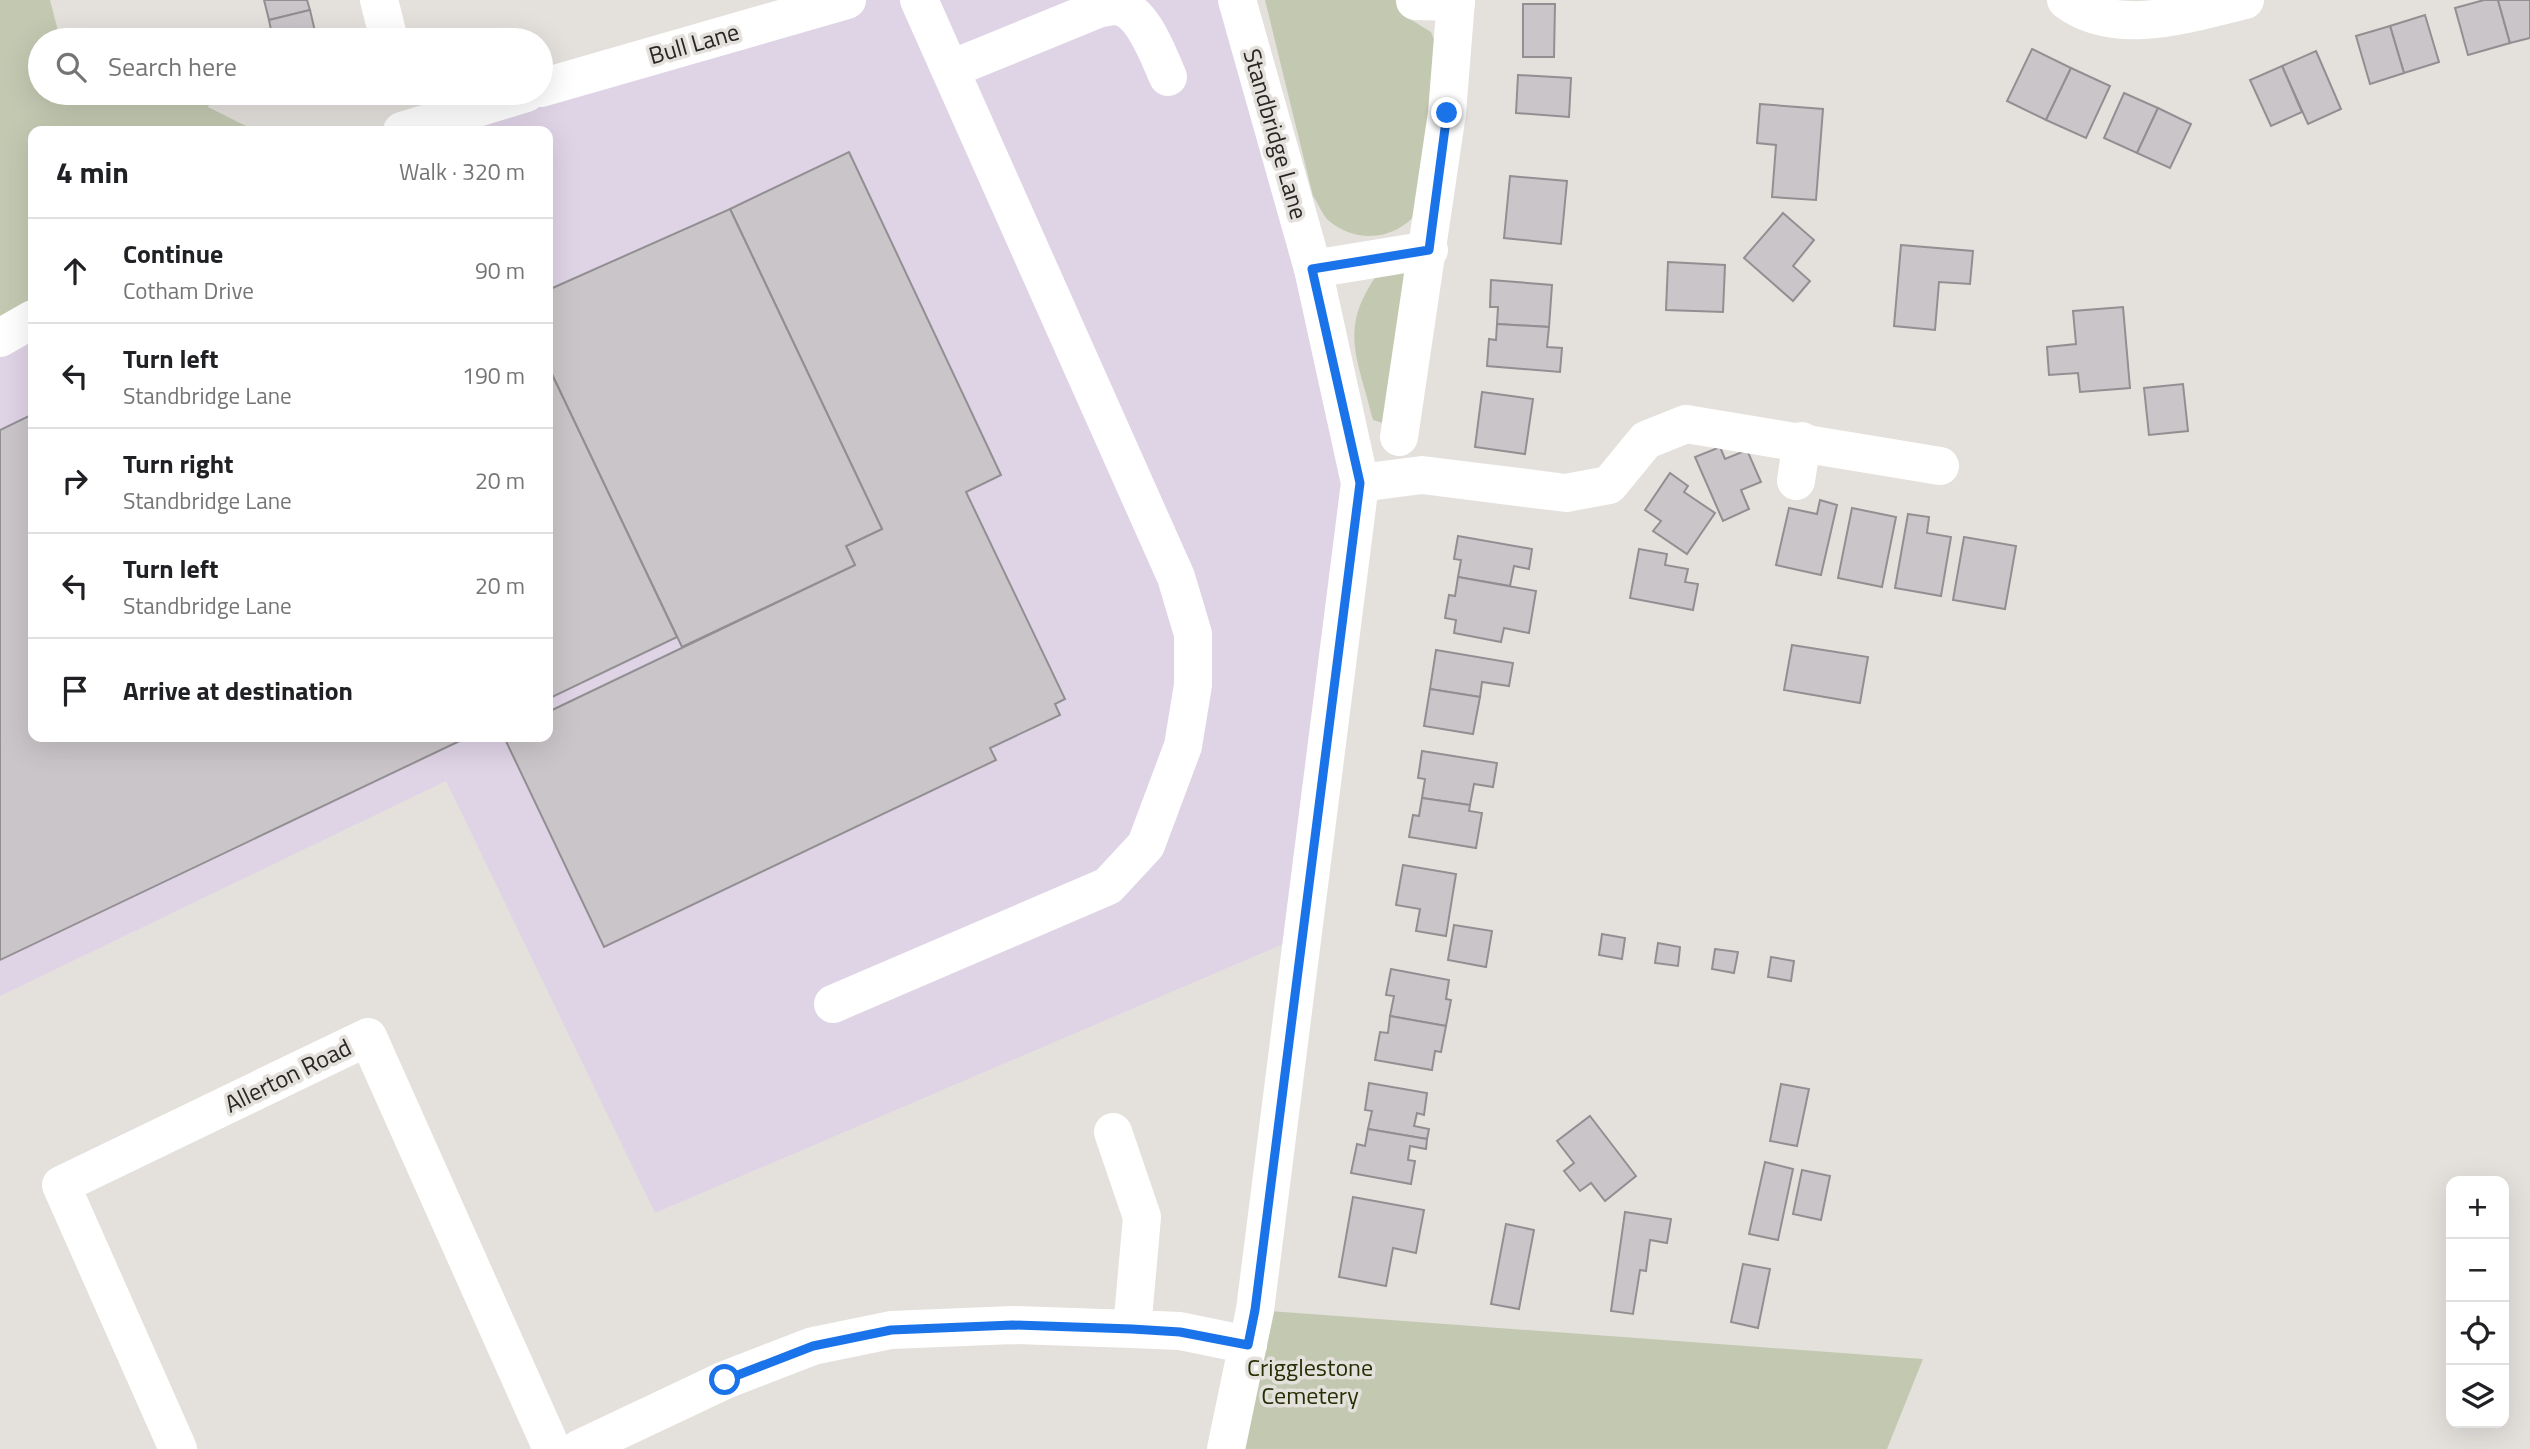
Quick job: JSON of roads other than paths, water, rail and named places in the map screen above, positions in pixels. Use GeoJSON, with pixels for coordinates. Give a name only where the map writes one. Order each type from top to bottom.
{"type":"FeatureCollection","features":[{"type":"Feature","properties":{"kind":"street"},"geometry":{"type":"LineString","coordinates":[[379,0],[386,28]]}},
{"type":"Feature","properties":{"kind":"street","name":"Bull Lane"},"geometry":{"type":"LineString","coordinates":[[553,85],[846,0]]}},
{"type":"Feature","properties":{"kind":"street"},"geometry":{"type":"LineString","coordinates":[[833,1004],[1108,886],[1146,845],[1183,746],[1193,685],[1192,634],[1176,577],[919,0]]}},
{"type":"Feature","properties":{"kind":"street","name":"Standbridge Lane"},"geometry":{"type":"LineString","coordinates":[[1226,1449],[1257,1296],[1360,483],[1312,269],[1237,0]]}},
{"type":"Feature","properties":{"kind":"street"},"geometry":{"type":"LineString","coordinates":[[2066,0],[2078,9],[2102,17],[2143,19],[2178,16],[2245,0]]}},
{"type":"Feature","properties":{"kind":"street"},"geometry":{"type":"LineString","coordinates":[[1399,437],[1429,250],[1447,113],[1456,1],[1415,1]]}},
{"type":"Feature","properties":{"kind":"street"},"geometry":{"type":"LineString","coordinates":[[951,69],[1098,9],[1116,6],[1127,10],[1148,33],[1168,77]]}},
{"type":"Feature","properties":{"kind":"street"},"geometry":{"type":"LineString","coordinates":[[409,116],[465,105]]}},
{"type":"Feature","properties":{"kind":"street"},"geometry":{"type":"LineString","coordinates":[[1312,269],[1429,250]]}},
{"type":"Feature","properties":{"kind":"street"},"geometry":{"type":"LineString","coordinates":[[0,338],[28,322]]}},
{"type":"Feature","properties":{"kind":"street"},"geometry":{"type":"LineString","coordinates":[[1360,483],[1422,475],[1566,493],[1609,485],[1646,440],[1686,424],[1802,441],[1940,466]]}},
{"type":"Feature","properties":{"kind":"street"},"geometry":{"type":"LineString","coordinates":[[1796,481],[1802,441]]}},
{"type":"Feature","properties":{"kind":"street","name":"Allerton Road"},"geometry":{"type":"LineString","coordinates":[[178,1449],[61,1185],[368,1037],[552,1449]]}},
{"type":"Feature","properties":{"kind":"street"},"geometry":{"type":"LineString","coordinates":[[1113,1132],[1142,1217],[1132,1329]]}},
{"type":"Feature","properties":{"kind":"street"},"geometry":{"type":"LineString","coordinates":[[579,1449],[725,1380],[813,1346],[891,1330],[1013,1325],[1132,1329],[1180,1332],[1248,1345]]}},
{"type":"Feature","properties":{"kind":"park label","name":"Crigglestone Cemetery"},"geometry":{"type":"Point","coordinates":[1310,1382]}}]}
